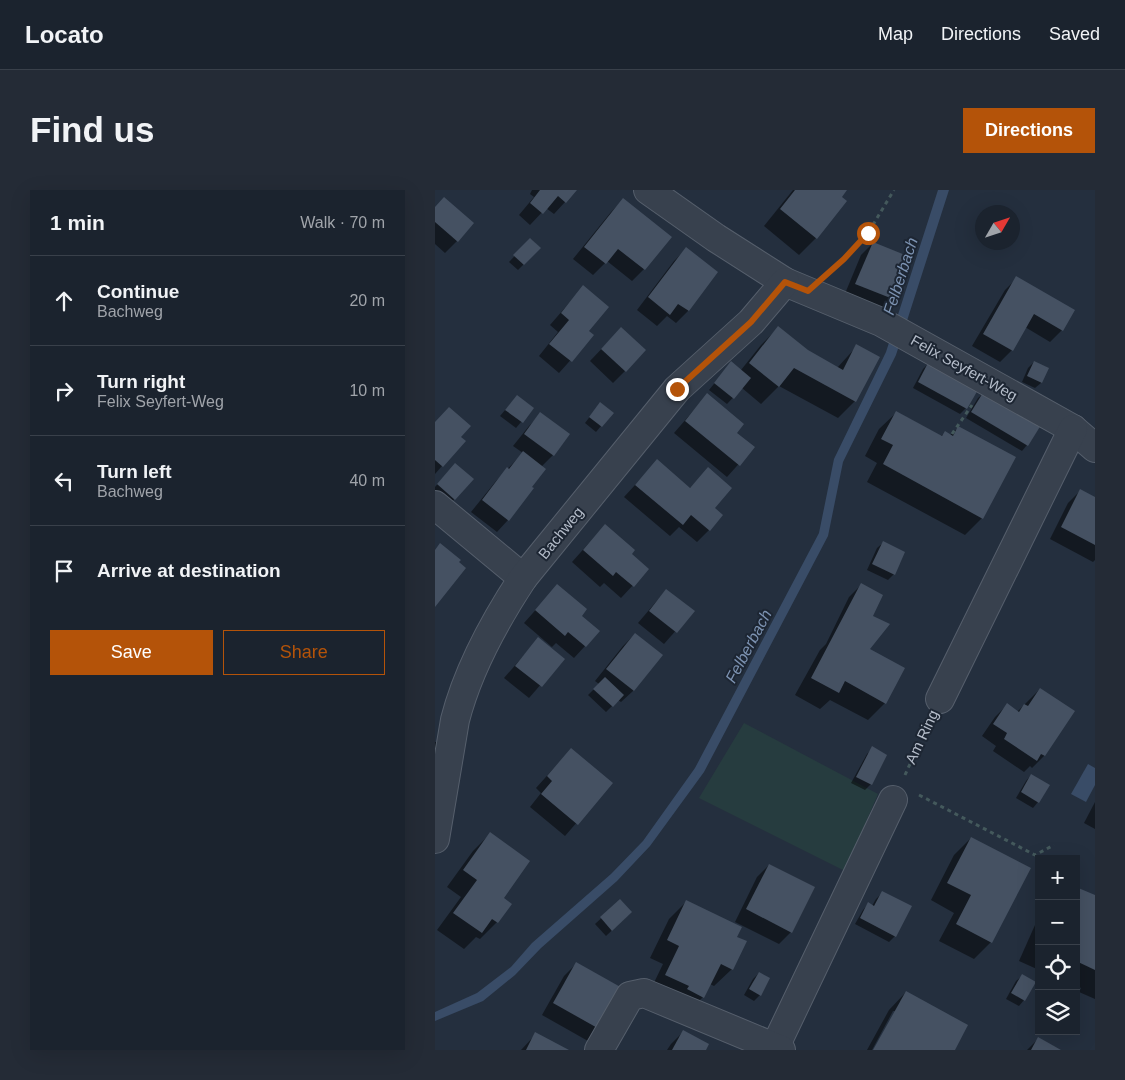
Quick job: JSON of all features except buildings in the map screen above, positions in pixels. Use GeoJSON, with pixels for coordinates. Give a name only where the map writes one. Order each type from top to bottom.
{"type":"FeatureCollection","features":[{"type":"Feature","properties":{"kind":"street","name":"Felix Seyfert-Weg"},"geometry":{"type":"LineString","coordinates":[[648,190],[717,238],[796,286],[899,332],[1073,428],[1095,448]]}},
{"type":"Feature","properties":{"kind":"street","name":"Bachweg"},"geometry":{"type":"LineString","coordinates":[[435,839],[455,720],[460,702],[475,663],[503,609],[523,578],[677,389],[751,322],[796,286]]}},
{"type":"Feature","properties":{"kind":"street","name":"Am Ring"},"geometry":{"type":"LineString","coordinates":[[940,699],[1073,428]]}},
{"type":"Feature","properties":{"kind":"street"},"geometry":{"type":"LineString","coordinates":[[435,505],[523,578]]}},
{"type":"Feature","properties":{"kind":"street"},"geometry":{"type":"LineString","coordinates":[[599,1050],[630,996],[644,994],[778,1049],[893,800]]}},
{"type":"Feature","properties":{"kind":"path"},"geometry":{"type":"LineString","coordinates":[[796,286],[844,259],[868,233],[894,190]]}},
{"type":"Feature","properties":{"kind":"path"},"geometry":{"type":"LineString","coordinates":[[952,434],[986,380]]}},
{"type":"Feature","properties":{"kind":"path","name":"Am Ring"},"geometry":{"type":"LineString","coordinates":[[893,800],[940,699]]}},
{"type":"Feature","properties":{"kind":"path"},"geometry":{"type":"LineString","coordinates":[[893,800],[913,792],[1035,855],[1054,845]]}},
{"type":"Feature","properties":{"kind":"green space"},"geometry":{"type":"Polygon","coordinates":[[[744,723],[878,794],[845,871],[699,798],[744,723]]]}},
{"type":"Feature","properties":{"kind":"water"},"geometry":{"type":"Polygon","coordinates":[[[938,190],[949,190],[896,355],[843,462],[828,536],[704,772],[650,846],[617,881],[541,948],[515,975],[483,1001],[435,1021],[435,1012],[477,993],[511,967],[532,943],[611,874],[643,841],[695,768],[819,533],[834,459],[886,352],[938,190]]]}},
{"type":"Feature","properties":{"kind":"water"},"geometry":{"type":"Polygon","coordinates":[[[1088,764],[1095,768],[1095,785],[1086,802],[1071,794],[1088,764]]]}},
{"type":"Feature","properties":{"kind":"route"},"geometry":{"type":"LineString","coordinates":[[677,389],[751,322],[785,282],[808,291],[844,259],[868,233]]}},
{"type":"Feature","properties":{"kind":"water label","name":"Felberbach"},"geometry":{"type":"Point","coordinates":[900,276]}},
{"type":"Feature","properties":{"kind":"water label","name":"Felberbach"},"geometry":{"type":"Point","coordinates":[748,646]}}]}
